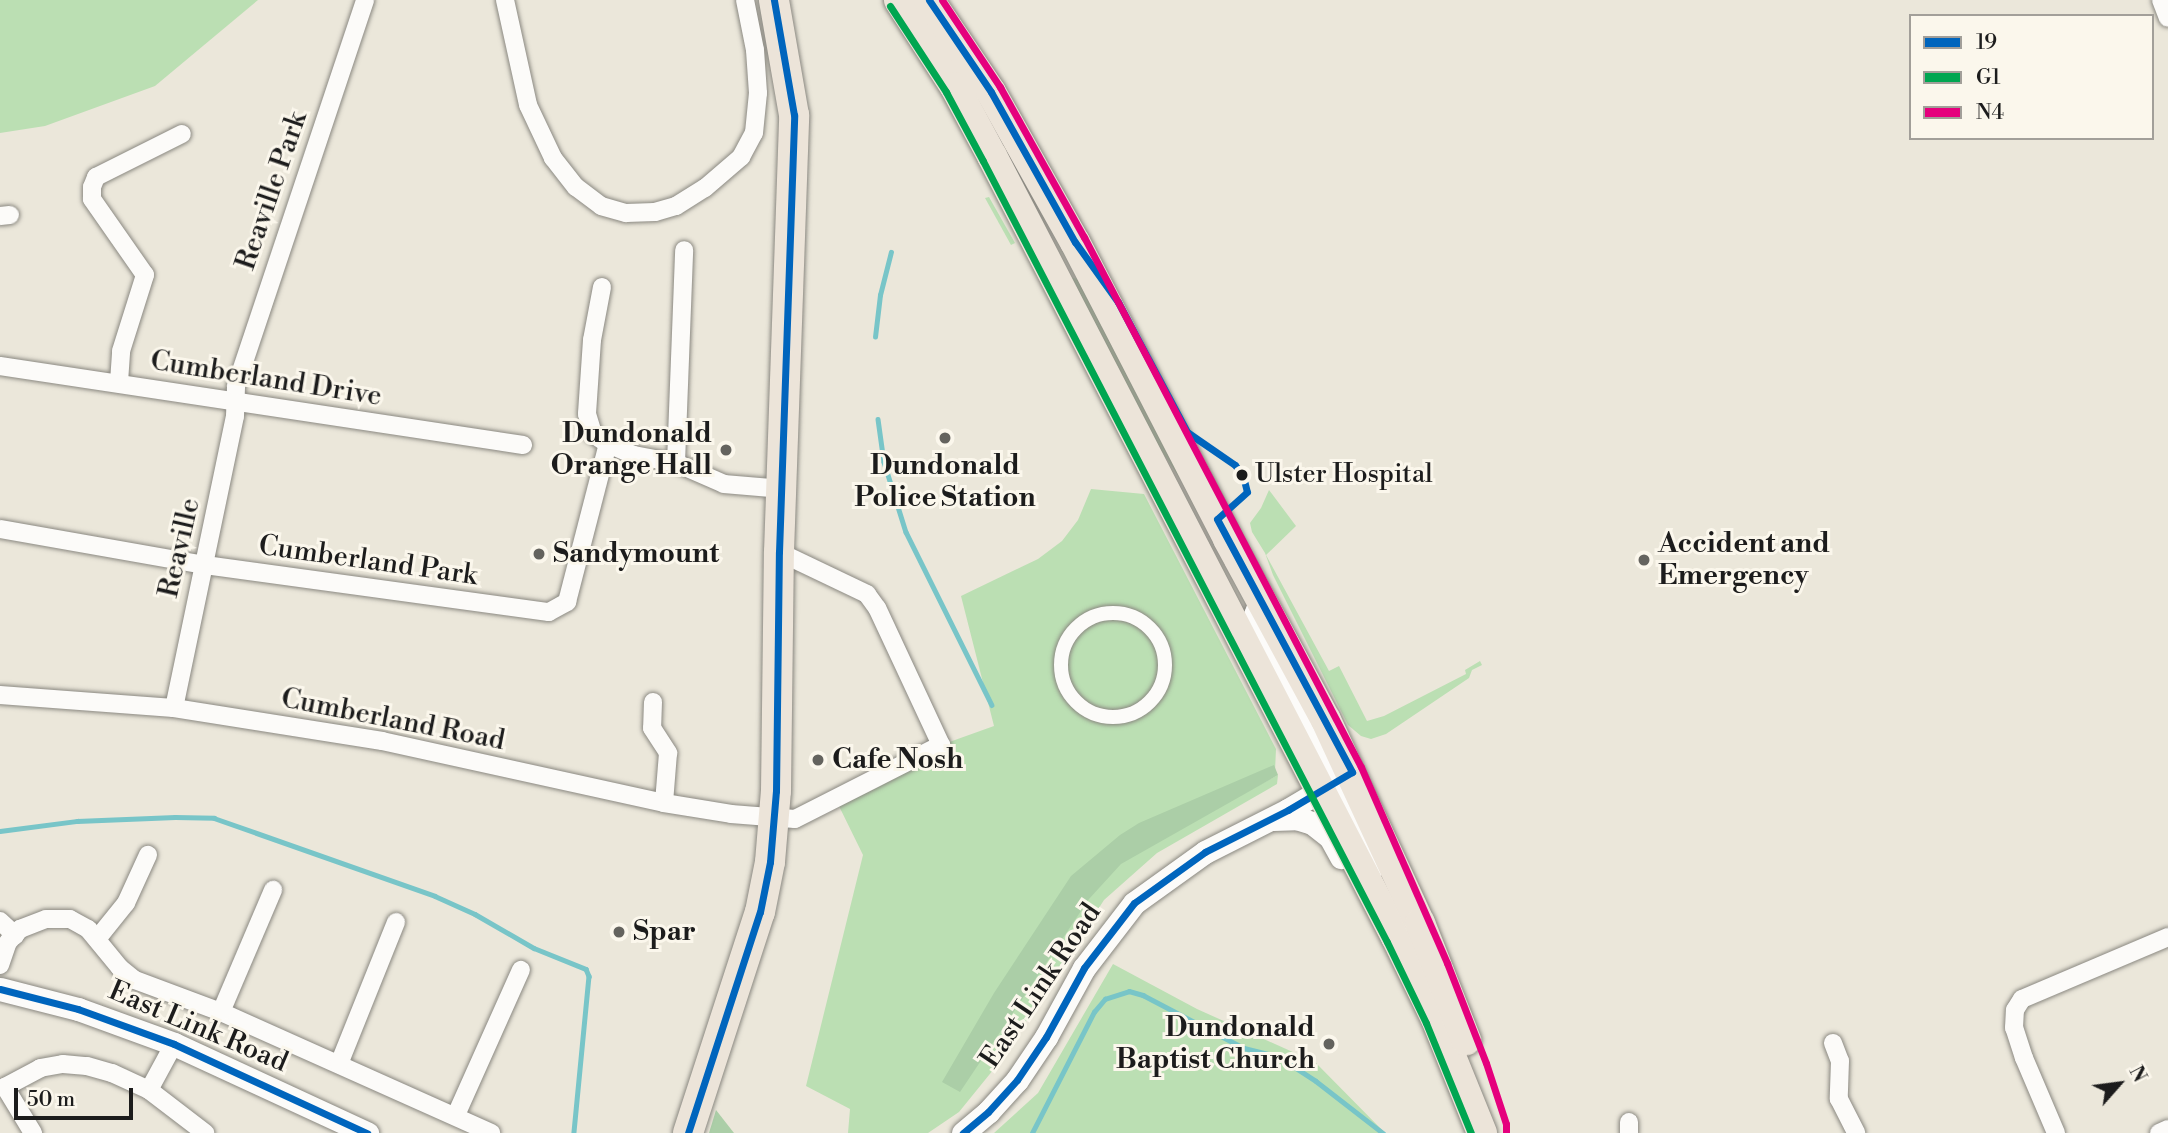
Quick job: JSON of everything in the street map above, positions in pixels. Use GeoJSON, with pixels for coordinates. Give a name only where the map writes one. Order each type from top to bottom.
{"type":"FeatureCollection","features":[{"type":"Feature","properties":{"kind":"highway"},"geometry":{"type":"LineString","coordinates":[[689,1132],[760,912],[770,862],[794,115],[774,0]]}},
{"type":"Feature","properties":{"kind":"highway"},"geometry":{"type":"LineString","coordinates":[[899,0],[955,87],[1437,967],[1476,1066],[1496,1127],[1495,1133]]}},
{"type":"Feature","properties":{"kind":"highway"},"geometry":{"type":"LineString","coordinates":[[929,0],[991,92],[1024,150],[1261,599],[1390,925],[1436,1019],[1482,1133]]}},
{"type":"Feature","properties":{"kind":"street","name":"Reaville Park"},"geometry":{"type":"LineString","coordinates":[[236,400],[236,386],[262,303],[365,0]]}},
{"type":"Feature","properties":{"kind":"street"},"geometry":{"type":"LineString","coordinates":[[505,0],[528,105],[554,158],[576,187],[593,200],[601,206],[626,213],[655,212],[676,206],[705,188],[741,157],[754,133],[758,93],[755,50],[745,0]]}},
{"type":"Feature","properties":{"kind":"street"},"geometry":{"type":"LineString","coordinates":[[2161,0],[2168,18]]}},
{"type":"Feature","properties":{"kind":"street"},"geometry":{"type":"LineString","coordinates":[[119,382],[121,351],[145,275],[118,242],[92,199],[92,187],[96,177],[182,134]]}},
{"type":"Feature","properties":{"kind":"street"},"geometry":{"type":"LineString","coordinates":[[676,463],[684,250]]}},
{"type":"Feature","properties":{"kind":"street"},"geometry":{"type":"LineString","coordinates":[[602,287],[592,340],[587,414],[593,434],[634,455],[676,463],[724,484],[783,489]]}},
{"type":"Feature","properties":{"kind":"street","name":"Cumberland Drive"},"geometry":{"type":"LineString","coordinates":[[0,366],[523,445]]}},
{"type":"Feature","properties":{"kind":"street","name":"Reaville"},"geometry":{"type":"LineString","coordinates":[[174,708],[198,586],[205,565],[236,400]]}},
{"type":"Feature","properties":{"kind":"street","name":"Cumberland Park"},"geometry":{"type":"LineString","coordinates":[[0,529],[205,565],[549,612],[567,603],[608,444]]}},
{"type":"Feature","properties":{"kind":"street","name":"Cumberland Road"},"geometry":{"type":"LineString","coordinates":[[0,695],[174,708],[382,741],[664,803],[773,820],[796,819],[941,745],[877,608],[867,594],[779,552]]}},
{"type":"Feature","properties":{"kind":"street"},"geometry":{"type":"LineString","coordinates":[[1107,613],[1123,614],[1152,630],[1161,644],[1165,661],[1164,679],[1156,696],[1136,712],[1109,718],[1091,713],[1077,703],[1065,689],[1061,672],[1062,656],[1067,640],[1082,617],[1107,613]]}},
{"type":"Feature","properties":{"kind":"street"},"geometry":{"type":"LineString","coordinates":[[653,702],[652,728],[667,753],[664,803]]}},
{"type":"Feature","properties":{"kind":"street"},"geometry":{"type":"LineString","coordinates":[[1136,712],[1143,726]]}},
{"type":"Feature","properties":{"kind":"street","name":"East Link Road"},"geometry":{"type":"LineString","coordinates":[[963,1133],[988,1112],[1017,1080],[1046,1037],[1096,949],[1134,903],[1205,852],[1335,781]]}},
{"type":"Feature","properties":{"kind":"street"},"geometry":{"type":"LineString","coordinates":[[1269,819],[1306,820],[1323,830],[1334,843],[1365,902],[1390,925]]}},
{"type":"Feature","properties":{"kind":"street"},"geometry":{"type":"LineString","coordinates":[[97,939],[126,903],[148,855]]}},
{"type":"Feature","properties":{"kind":"street"},"geometry":{"type":"LineString","coordinates":[[221,1012],[273,890]]}},
{"type":"Feature","properties":{"kind":"street"},"geometry":{"type":"LineString","coordinates":[[0,965],[8,942],[20,929],[46,919],[71,919],[97,939],[120,968],[135,980],[221,1012],[456,1115],[491,1133]]}},
{"type":"Feature","properties":{"kind":"street"},"geometry":{"type":"LineString","coordinates":[[0,921],[15,935]]}},
{"type":"Feature","properties":{"kind":"street"},"geometry":{"type":"LineString","coordinates":[[339,1064],[396,922]]}},
{"type":"Feature","properties":{"kind":"street"},"geometry":{"type":"LineString","coordinates":[[2056,1133],[2024,1058],[2014,1028],[2015,1010],[2022,999],[2168,937]]}},
{"type":"Feature","properties":{"kind":"street"},"geometry":{"type":"LineString","coordinates":[[456,1115],[521,970]]}},
{"type":"Feature","properties":{"kind":"street","name":"East Link Road"},"geometry":{"type":"LineString","coordinates":[[0,989],[78,1009],[174,1044],[367,1133]]}},
{"type":"Feature","properties":{"kind":"street"},"geometry":{"type":"LineString","coordinates":[[149,1090],[174,1044]]}},
{"type":"Feature","properties":{"kind":"street"},"geometry":{"type":"LineString","coordinates":[[1833,1044],[1840,1061],[1839,1099],[1856,1133]]}},
{"type":"Feature","properties":{"kind":"street"},"geometry":{"type":"LineString","coordinates":[[33,1133],[5,1087],[40,1068],[63,1064],[87,1066],[149,1090],[205,1133]]}},
{"type":"Feature","properties":{"kind":"street"},"geometry":{"type":"LineString","coordinates":[[2159,1133],[2168,1129]]}},
{"type":"Feature","properties":{"kind":"green space"},"geometry":{"type":"Polygon","coordinates":[[[0,0],[258,0],[155,86],[45,126],[0,133],[0,0]]]}},
{"type":"Feature","properties":{"kind":"green space"},"geometry":{"type":"Polygon","coordinates":[[[989,197],[1015,243],[1011,245],[985,198],[989,197]]]}},
{"type":"Feature","properties":{"kind":"green space"},"geometry":{"type":"Polygon","coordinates":[[[1067,276],[1080,280],[1190,493],[1158,446],[1067,276]]]}},
{"type":"Feature","properties":{"kind":"green space"},"geometry":{"type":"Polygon","coordinates":[[[1091,489],[1144,494],[1276,749],[1275,771],[1187,824],[1278,775],[1277,784],[1157,853],[1104,900],[1002,1059],[959,1112],[928,1133],[848,1133],[850,1109],[806,1086],[863,855],[836,800],[941,745],[994,726],[961,596],[1038,559],[1062,541],[1078,520],[1091,489]]]}},
{"type":"Feature","properties":{"kind":"green space"},"geometry":{"type":"Polygon","coordinates":[[[1269,490],[1296,526],[1266,555],[1329,671],[1339,666],[1367,721],[1384,716],[1466,674],[1465,670],[1480,661],[1482,665],[1472,670],[1469,678],[1386,734],[1371,739],[1361,736],[1348,725],[1273,575],[1265,553],[1252,532],[1250,523],[1269,490]]]}},
{"type":"Feature","properties":{"kind":"green space"},"geometry":{"type":"Polygon","coordinates":[[[1274,765],[1278,775],[1121,864],[1089,899],[960,1092],[942,1082],[994,993],[1071,876],[1120,835],[1139,823],[1274,765]]]}},
{"type":"Feature","properties":{"kind":"green space"},"geometry":{"type":"Polygon","coordinates":[[[1113,964],[1197,1009],[1315,1062],[1385,1133],[994,1133],[1038,1093],[1113,964]]]}},
{"type":"Feature","properties":{"kind":"green space"},"geometry":{"type":"Polygon","coordinates":[[[716,1110],[734,1133],[709,1133],[716,1110]]]}},
{"type":"Feature","properties":{"kind":"waterway"},"geometry":{"type":"LineString","coordinates":[[875,337],[880,295],[891,252]]}},
{"type":"Feature","properties":{"kind":"waterway"},"geometry":{"type":"LineString","coordinates":[[878,419],[884,462],[906,532],[992,705]]}},
{"type":"Feature","properties":{"kind":"waterway"},"geometry":{"type":"LineString","coordinates":[[0,831],[77,821],[214,818],[435,896],[475,914],[534,948],[586,969],[589,976],[574,1133]]}},
{"type":"Feature","properties":{"kind":"waterway"},"geometry":{"type":"LineString","coordinates":[[1032,1133],[1094,1012],[1105,999],[1129,991],[1143,995],[1244,1048],[1279,1057],[1316,1081],[1383,1133]]}},
{"type":"Feature","properties":{"kind":"transit line","name":"19"},"geometry":{"type":"LineString","coordinates":[[688,1133],[760,912],[770,862],[776,791],[779,552],[794,115],[774,0]]}},
{"type":"Feature","properties":{"kind":"transit line","name":"19"},"geometry":{"type":"LineString","coordinates":[[929,0],[991,92],[1075,242],[1118,302],[1187,432],[1235,465],[1243,476],[1247,492],[1217,519],[1352,772],[1288,810],[1205,852],[1134,903],[1084,968],[1046,1037],[1017,1080],[988,1112],[963,1133]]}},
{"type":"Feature","properties":{"kind":"transit line","name":"N4"},"geometry":{"type":"LineString","coordinates":[[942,0],[1000,87],[1084,237],[1361,767],[1447,963],[1486,1063],[1506,1124],[1506,1133]]}},
{"type":"Feature","properties":{"kind":"transit line","name":"G1"},"geometry":{"type":"LineString","coordinates":[[890,6],[946,92],[983,161],[1387,942],[1426,1023],[1471,1133]]}},
{"type":"Feature","properties":{"kind":"transit line","name":"19"},"geometry":{"type":"LineString","coordinates":[[0,989],[78,1009],[174,1044],[367,1133]]}},
{"type":"Feature","properties":{"kind":"place","name":"Dundonald Police Station"},"geometry":{"type":"Point","coordinates":[945,438]}},
{"type":"Feature","properties":{"kind":"place","name":"Dundonald Orange Hall"},"geometry":{"type":"Point","coordinates":[726,450]}},
{"type":"Feature","properties":{"kind":"place","name":"Ulster Hospital"},"geometry":{"type":"Point","coordinates":[1242,475]}},
{"type":"Feature","properties":{"kind":"place","name":"Sandymount"},"geometry":{"type":"Point","coordinates":[539,554]}},
{"type":"Feature","properties":{"kind":"place","name":"Accident and Emergency"},"geometry":{"type":"Point","coordinates":[1644,560]}},
{"type":"Feature","properties":{"kind":"place","name":"Cafe Nosh"},"geometry":{"type":"Point","coordinates":[818,760]}},
{"type":"Feature","properties":{"kind":"place","name":"Spar"},"geometry":{"type":"Point","coordinates":[619,932]}},
{"type":"Feature","properties":{"kind":"place","name":"Dundonald Baptist Church"},"geometry":{"type":"Point","coordinates":[1329,1044]}}]}
